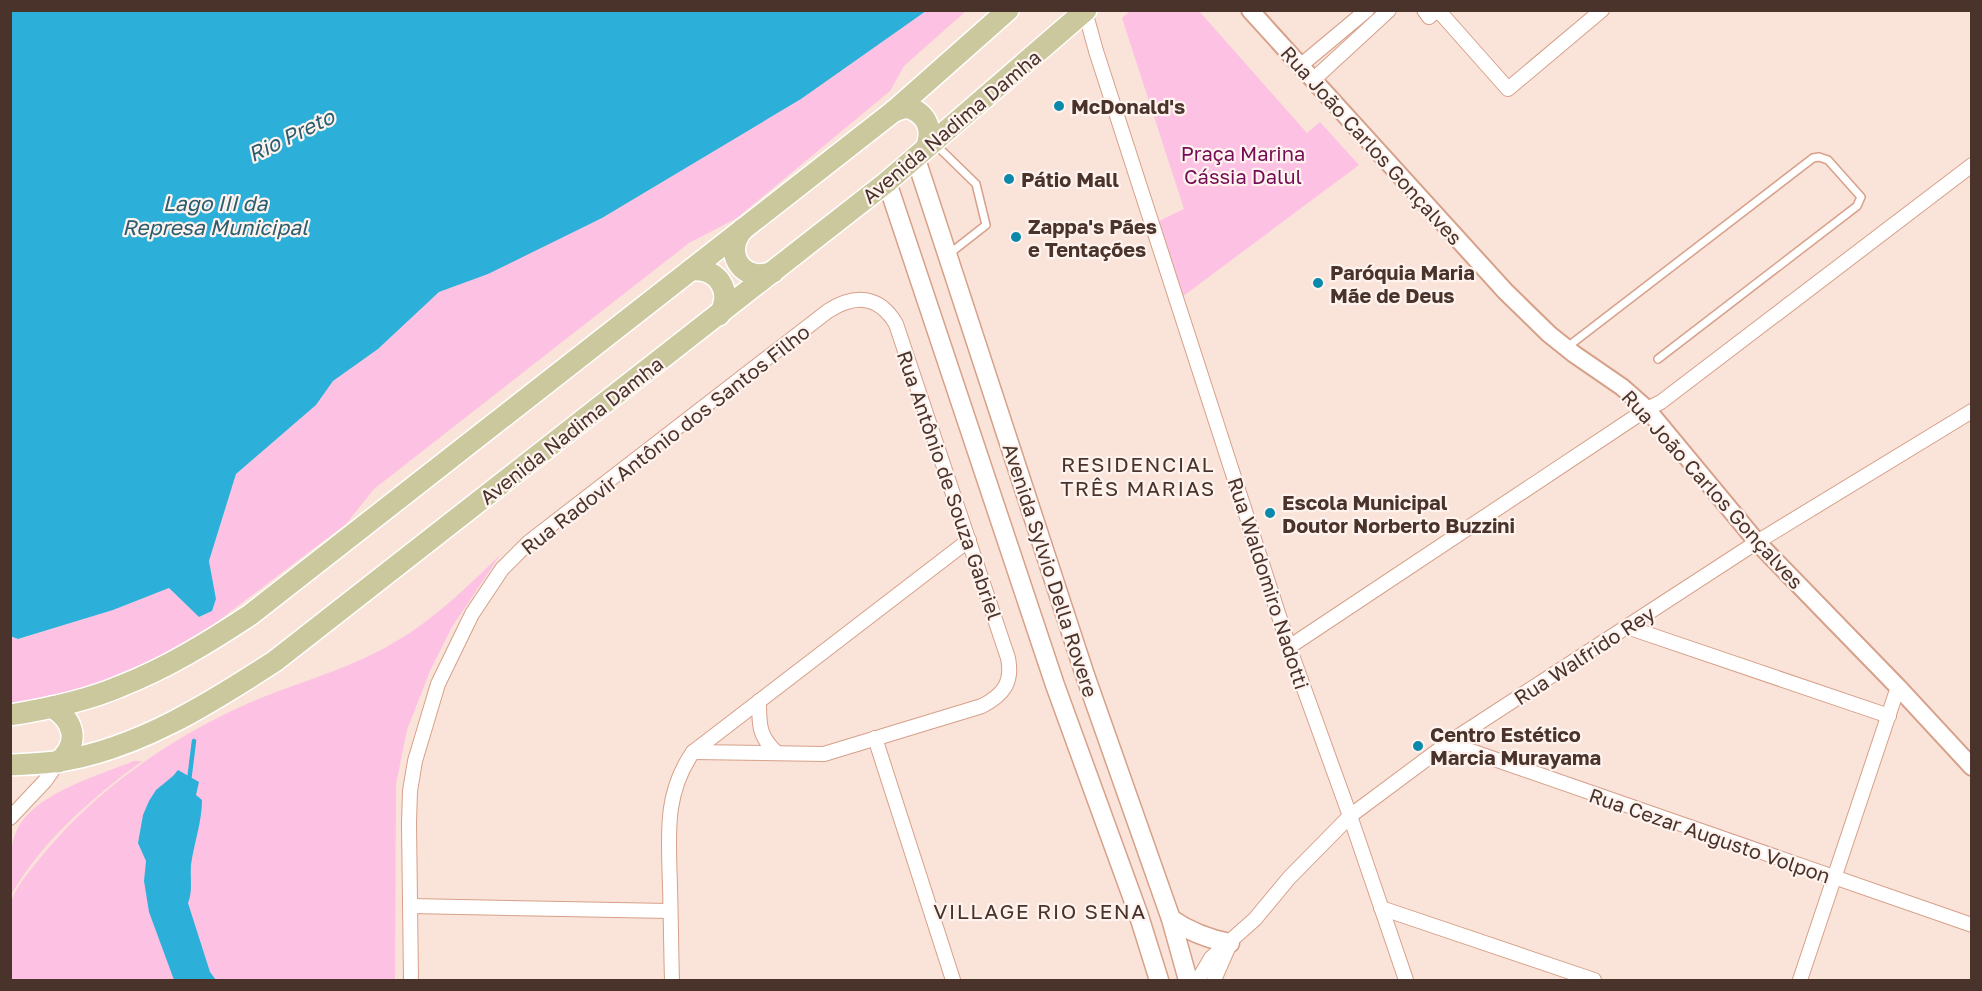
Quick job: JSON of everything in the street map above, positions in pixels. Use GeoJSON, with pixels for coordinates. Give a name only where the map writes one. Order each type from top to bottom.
{"type":"FeatureCollection","features":[{"type":"Feature","properties":{"kind":"main road"},"geometry":{"type":"LineString","coordinates":[[10,715],[52,708],[98,695],[140,678],[169,664],[250,615],[894,111],[1008,10]]}},
{"type":"Feature","properties":{"kind":"main road","name":"Avenida Nadima Damha"},"geometry":{"type":"LineString","coordinates":[[10,765],[58,762],[96,753],[139,738],[234,688],[274,661],[887,182],[1086,11]]}},
{"type":"Feature","properties":{"kind":"main road"},"geometry":{"type":"LineString","coordinates":[[894,111],[906,107],[916,111],[925,119],[930,129],[925,150]]}},
{"type":"Feature","properties":{"kind":"main road","name":"Avenida Sylvio Della Rovere"},"geometry":{"type":"LineString","coordinates":[[925,150],[947,256],[1085,675],[1171,920],[1188,981]]}},
{"type":"Feature","properties":{"kind":"main road","name":"Avenida Sylvio Della Rovere"},"geometry":{"type":"LineString","coordinates":[[887,182],[1055,685],[1138,913],[1159,981]]}},
{"type":"Feature","properties":{"kind":"main road"},"geometry":{"type":"LineString","coordinates":[[744,229],[738,234],[734,249],[738,263],[754,275],[773,272]]}},
{"type":"Feature","properties":{"kind":"main road"},"geometry":{"type":"LineString","coordinates":[[916,267],[947,256]]}},
{"type":"Feature","properties":{"kind":"main road"},"geometry":{"type":"LineString","coordinates":[[691,270],[698,269],[712,273],[722,283],[726,296],[719,315]]}},
{"type":"Feature","properties":{"kind":"main road"},"geometry":{"type":"LineString","coordinates":[[1055,685],[1085,675]]}},
{"type":"Feature","properties":{"kind":"main road"},"geometry":{"type":"LineString","coordinates":[[52,708],[66,718],[72,733],[67,753],[58,762]]}},
{"type":"Feature","properties":{"kind":"main road"},"geometry":{"type":"LineString","coordinates":[[1171,920],[1191,932],[1230,943]]}},
{"type":"Feature","properties":{"kind":"street","name":"Rua João Carlos Gonçalves"},"geometry":{"type":"LineString","coordinates":[[1250,10],[1505,291],[1566,348],[1622,387],[1647,409],[1757,542],[1898,687],[1971,767]]}},
{"type":"Feature","properties":{"kind":"street"},"geometry":{"type":"LineString","coordinates":[[1300,66],[1367,10]]}},
{"type":"Feature","properties":{"kind":"street"},"geometry":{"type":"LineString","coordinates":[[1313,80],[1389,10]]}},
{"type":"Feature","properties":{"kind":"street"},"geometry":{"type":"LineString","coordinates":[[1424,10],[1429,16],[1437,10],[1508,89],[1602,10]]}},
{"type":"Feature","properties":{"kind":"street","name":"Rua Waldomiro Nadotti"},"geometry":{"type":"LineString","coordinates":[[1086,11],[1096,51],[1289,647],[1406,981]]}},
{"type":"Feature","properties":{"kind":"street"},"geometry":{"type":"LineString","coordinates":[[1289,647],[1647,409],[1661,402],[1971,165]]}},
{"type":"Feature","properties":{"kind":"street","name":"Rua Radovir Antônio dos Santos Filho"},"geometry":{"type":"LineString","coordinates":[[411,981],[410,791],[415,761],[438,684],[472,614],[502,569],[549,526],[828,311],[850,300],[863,300]]}},
{"type":"Feature","properties":{"kind":"street","name":"Rua Antônio de Souza Gabriel"},"geometry":{"type":"LineString","coordinates":[[863,300],[889,311],[896,324],[1010,669],[1005,688],[999,696],[982,706],[875,738]]}},
{"type":"Feature","properties":{"kind":"street","name":"Rua Walfrido Rey"},"geometry":{"type":"LineString","coordinates":[[1198,981],[1211,958],[1230,943],[1350,816],[1448,743],[1757,542],[1971,411]]}},
{"type":"Feature","properties":{"kind":"street"},"geometry":{"type":"LineString","coordinates":[[672,981],[668,818],[676,783],[683,766],[693,752],[969,540]]}},
{"type":"Feature","properties":{"kind":"street"},"geometry":{"type":"LineString","coordinates":[[1627,627],[1889,716]]}},
{"type":"Feature","properties":{"kind":"street"},"geometry":{"type":"LineString","coordinates":[[1800,981],[1898,687]]}},
{"type":"Feature","properties":{"kind":"street"},"geometry":{"type":"LineString","coordinates":[[759,701],[760,730],[768,745],[777,753]]}},
{"type":"Feature","properties":{"kind":"street"},"geometry":{"type":"LineString","coordinates":[[693,752],[824,754],[875,738],[953,981]]}},
{"type":"Feature","properties":{"kind":"street","name":"Rua Cezar Augusto Volpon"},"geometry":{"type":"LineString","coordinates":[[1448,743],[1971,925]]}},
{"type":"Feature","properties":{"kind":"street"},"geometry":{"type":"LineString","coordinates":[[10,818],[45,781],[58,762]]}},
{"type":"Feature","properties":{"kind":"street"},"geometry":{"type":"LineString","coordinates":[[410,906],[670,911]]}},
{"type":"Feature","properties":{"kind":"street"},"geometry":{"type":"LineString","coordinates":[[1381,908],[1594,981]]}},
{"type":"Feature","properties":{"kind":"street","name":"Rua Walfrido Rey"},"geometry":{"type":"LineString","coordinates":[[1214,981],[1230,943]]}},
{"type":"Feature","properties":{"kind":"lane"},"geometry":{"type":"LineString","coordinates":[[925,150],[976,184],[986,225],[947,256]]}},
{"type":"Feature","properties":{"kind":"lane"},"geometry":{"type":"LineString","coordinates":[[1566,348],[1813,158],[1828,160],[1861,197],[1857,206],[1659,359]]}},
{"type":"Feature","properties":{"kind":"green space"},"geometry":{"type":"Polygon","coordinates":[[[926,11],[966,11],[904,66],[890,91],[737,218],[689,243],[374,489],[346,524],[214,624],[162,655],[90,687],[11,705],[10,636],[19,639],[113,610],[169,588],[199,617],[212,611],[216,599],[209,561],[236,474],[316,405],[333,381],[378,349],[439,292],[461,284],[602,218],[801,99],[926,11]]]}},
{"type":"Feature","properties":{"kind":"green space","name":"Praça Marina Cássia Dalul"},"geometry":{"type":"Polygon","coordinates":[[[1130,11],[1199,11],[1307,133],[1320,122],[1359,165],[1182,297],[1159,221],[1184,209],[1122,18],[1130,11]]]}},
{"type":"Feature","properties":{"kind":"green space"},"geometry":{"type":"Polygon","coordinates":[[[500,555],[452,627],[430,671],[407,730],[396,784],[395,980],[11,980],[10,914],[14,894],[26,875],[58,837],[107,791],[161,750],[219,717],[267,695],[360,660],[410,633],[437,613],[500,555]]]}},
{"type":"Feature","properties":{"kind":"green space"},"geometry":{"type":"Polygon","coordinates":[[[134,761],[142,761],[69,822],[38,856],[11,895],[11,850],[15,835],[34,808],[66,788],[134,761]]]}},
{"type":"Feature","properties":{"kind":"water","name":"Lago III da Represa Municipal"},"geometry":{"type":"Polygon","coordinates":[[[11,10],[926,11],[801,99],[602,218],[488,274],[439,292],[378,349],[333,381],[316,405],[236,474],[209,561],[216,599],[212,611],[199,617],[169,588],[113,610],[18,639],[10,636],[11,10]]]}},
{"type":"Feature","properties":{"kind":"water"},"geometry":{"type":"Polygon","coordinates":[[[178,770],[199,782],[196,795],[202,800],[202,808],[191,865],[191,889],[188,903],[210,972],[216,980],[174,980],[149,912],[144,881],[146,861],[138,843],[143,815],[156,790],[178,770]]]}},
{"type":"Feature","properties":{"kind":"waterway"},"geometry":{"type":"LineString","coordinates":[[189,781],[194,741]]}},
{"type":"Feature","properties":{"kind":"place","name":"McDonald's"},"geometry":{"type":"Point","coordinates":[1059,106]}},
{"type":"Feature","properties":{"kind":"place","name":"Pátio Mall"},"geometry":{"type":"Point","coordinates":[1009,179]}},
{"type":"Feature","properties":{"kind":"place","name":"Zappa's Pães e Tentações"},"geometry":{"type":"Point","coordinates":[1016,237]}},
{"type":"Feature","properties":{"kind":"place","name":"Paróquia Maria Mãe de Deus"},"geometry":{"type":"Point","coordinates":[1318,283]}},
{"type":"Feature","properties":{"kind":"place","name":"Escola Municipal Doutor Norberto Buzzini"},"geometry":{"type":"Point","coordinates":[1270,513]}},
{"type":"Feature","properties":{"kind":"place","name":"Centro Estético Marcia Murayama"},"geometry":{"type":"Point","coordinates":[1418,746]}},
{"type":"Feature","properties":{"kind":"district","name":"RESIDENCIAL TRÊS MARIAS"},"geometry":{"type":"Point","coordinates":[1138,476]}},
{"type":"Feature","properties":{"kind":"district","name":"VILLAGE RIO SENA"},"geometry":{"type":"Point","coordinates":[1040,911]}},
{"type":"Feature","properties":{"kind":"water label","name":"Rio Preto"},"geometry":{"type":"Point","coordinates":[291,135]}}]}
